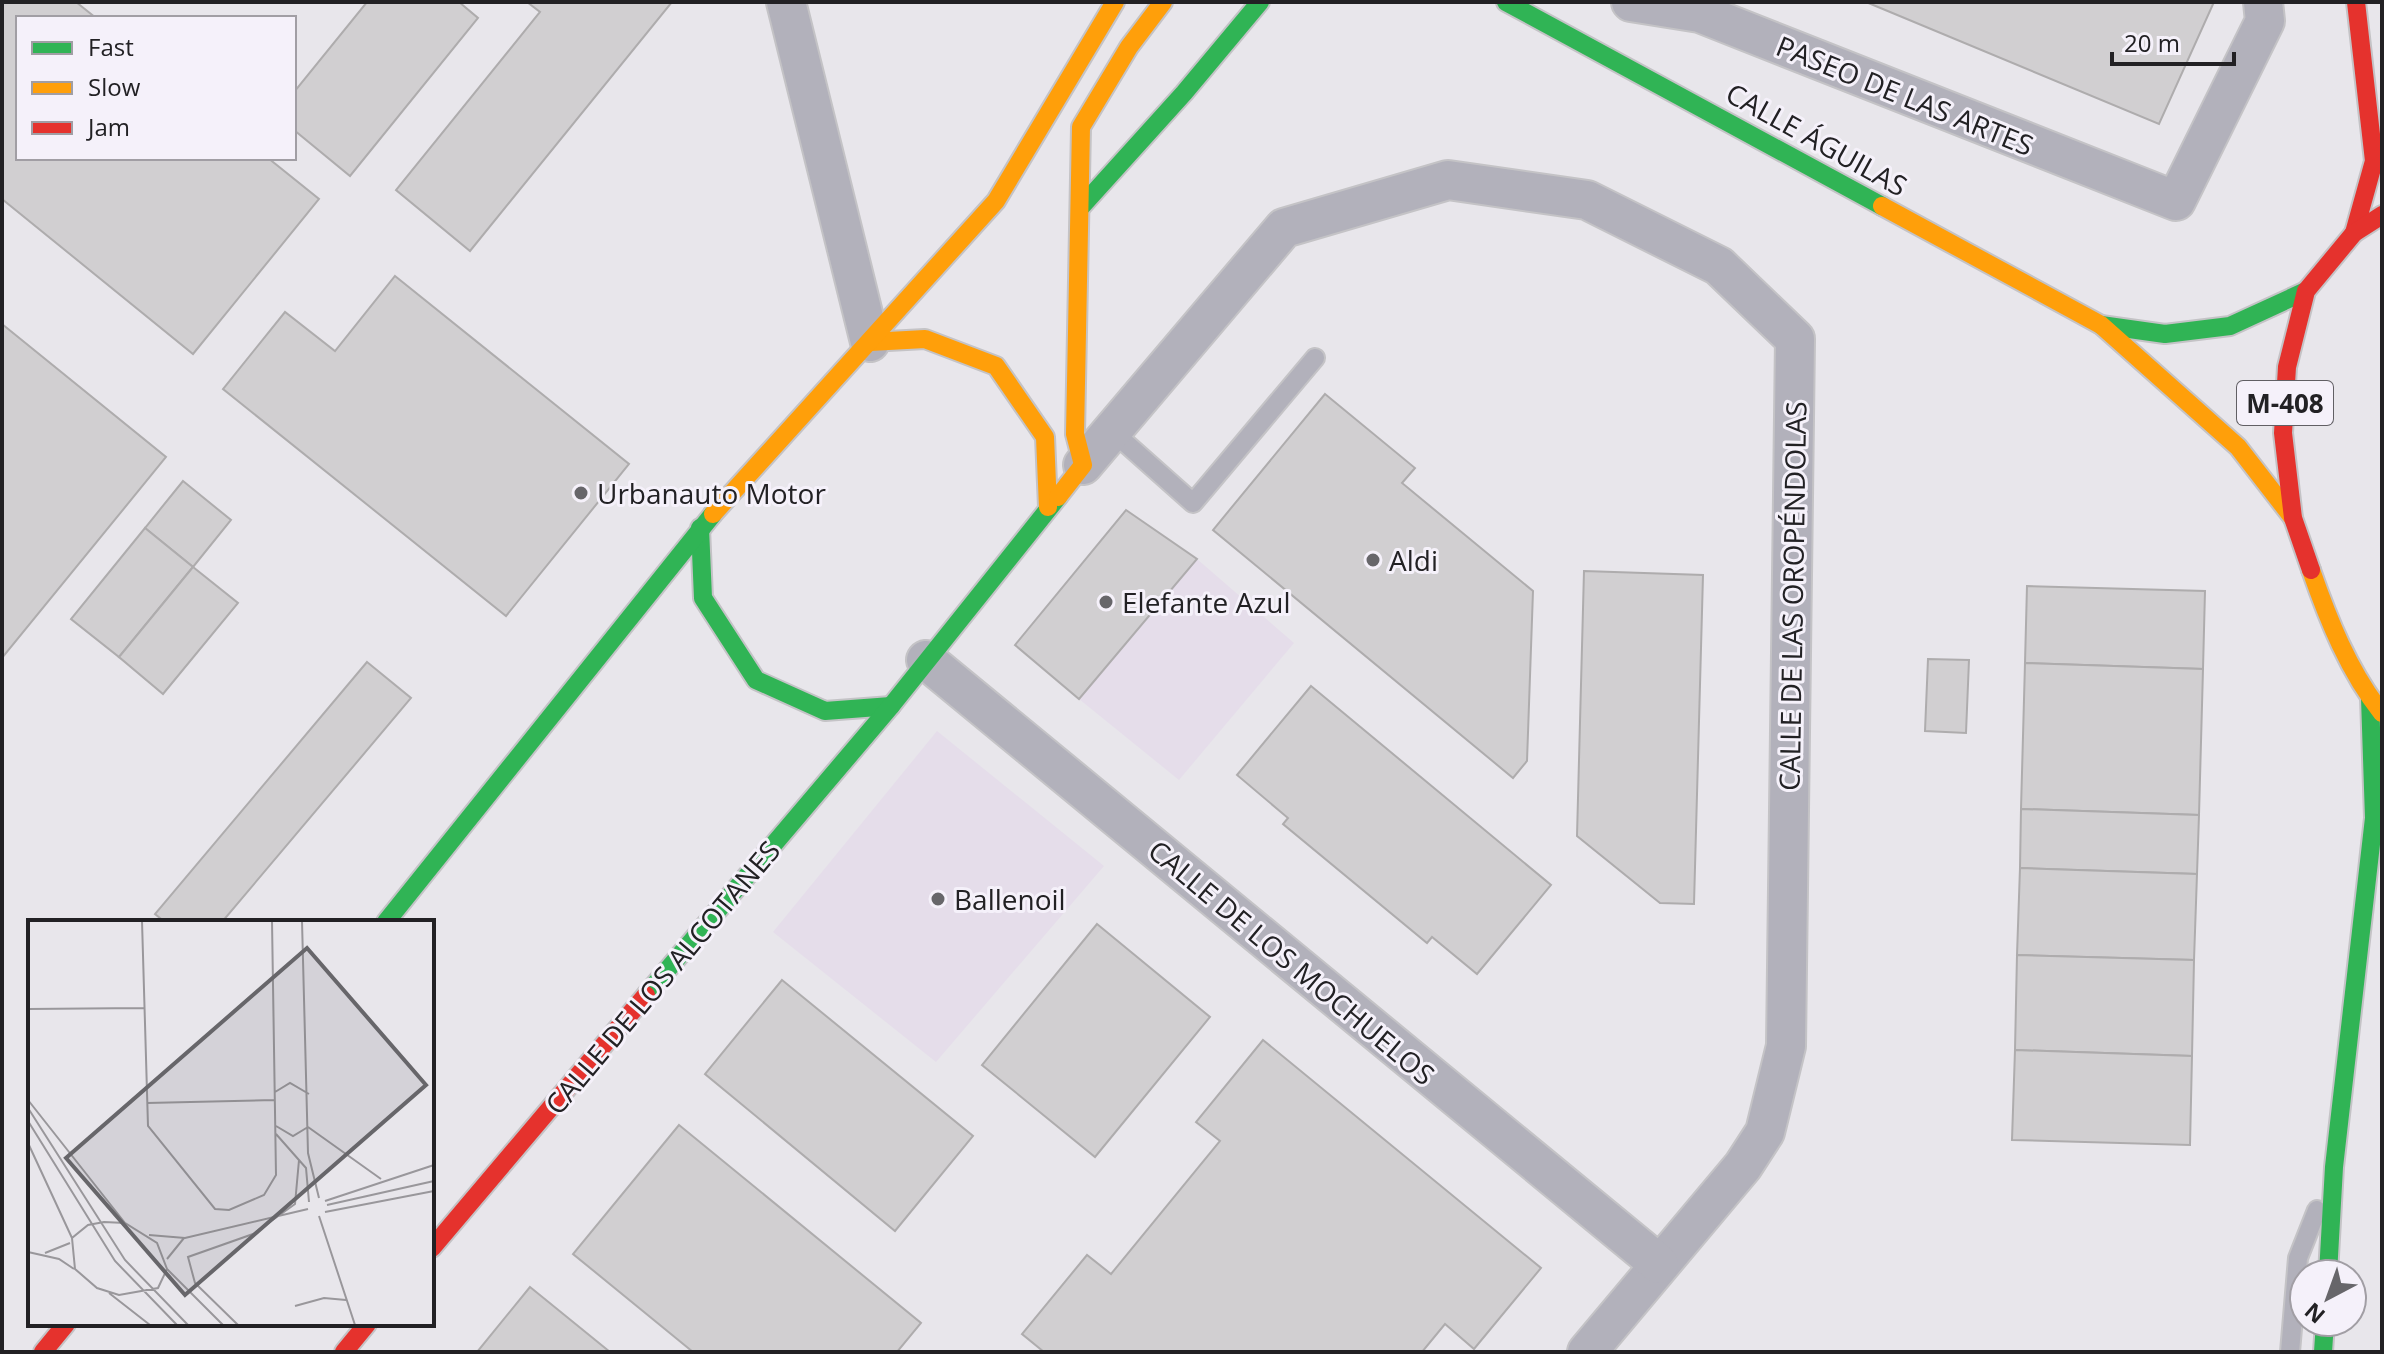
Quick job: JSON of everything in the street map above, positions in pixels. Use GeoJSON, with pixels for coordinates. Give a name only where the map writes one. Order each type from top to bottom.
{"type":"FeatureCollection","features":[{"type":"Feature","properties":{"kind":"main road"},"geometry":{"type":"LineString","coordinates":[[388,920],[700,528],[996,201],[1115,2]]}},
{"type":"Feature","properties":{"kind":"main road"},"geometry":{"type":"LineString","coordinates":[[1083,465],[1075,434],[1081,127],[1129,47],[1163,2]]}},
{"type":"Feature","properties":{"kind":"main road"},"geometry":{"type":"LineString","coordinates":[[1081,207],[1184,93],[1260,2]]}},
{"type":"Feature","properties":{"kind":"main road","name":"CALLE ÁGUILAS"},"geometry":{"type":"LineString","coordinates":[[1506,2],[2101,325]]}},
{"type":"Feature","properties":{"kind":"main road"},"geometry":{"type":"LineString","coordinates":[[2354,233],[2374,161],[2356,2]]}},
{"type":"Feature","properties":{"kind":"main road","name":"M-408"},"geometry":{"type":"LineString","coordinates":[[2382,215],[2354,233],[2306,291],[2287,367],[2283,433],[2293,518],[2327,615],[2370,698],[2382,713]]}},
{"type":"Feature","properties":{"kind":"main road"},"geometry":{"type":"LineString","coordinates":[[2101,325],[2165,334],[2230,326],[2306,291]]}},
{"type":"Feature","properties":{"kind":"main road"},"geometry":{"type":"LineString","coordinates":[[2101,325],[2238,447],[2293,518]]}},
{"type":"Feature","properties":{"kind":"main road"},"geometry":{"type":"LineString","coordinates":[[870,342],[925,339],[996,366],[1045,437],[1048,507]]}},
{"type":"Feature","properties":{"kind":"main road","name":"CALLE DE LOS ALCOTANES"},"geometry":{"type":"LineString","coordinates":[[434,1246],[891,706],[1083,465]]}},
{"type":"Feature","properties":{"kind":"main road"},"geometry":{"type":"LineString","coordinates":[[700,528],[703,598],[756,680],[825,711],[891,706]]}},
{"type":"Feature","properties":{"kind":"main road"},"geometry":{"type":"LineString","coordinates":[[2329,1258],[2334,1167],[2374,818],[2370,698]]}},
{"type":"Feature","properties":{"kind":"main road"},"geometry":{"type":"LineString","coordinates":[[43,1352],[64,1326]]}},
{"type":"Feature","properties":{"kind":"main road"},"geometry":{"type":"LineString","coordinates":[[344,1352],[365,1326]]}},
{"type":"Feature","properties":{"kind":"street"},"geometry":{"type":"LineString","coordinates":[[786,2],[870,342]]}},
{"type":"Feature","properties":{"kind":"street","name":"PASEO DE LAS ARTES"},"geometry":{"type":"LineString","coordinates":[[1631,2],[1700,13],[2176,201],[2265,21],[2263,2]]}},
{"type":"Feature","properties":{"kind":"street","name":"CALLE DE LAS OROPÉNDOLAS"},"geometry":{"type":"LineString","coordinates":[[1284,228],[1448,180],[1587,200],[1719,266],[1795,339],[1786,1046],[1765,1132],[1743,1166],[1587,1352]]}},
{"type":"Feature","properties":{"kind":"street","name":"CALLE DE LOS ALCOTANES"},"geometry":{"type":"LineString","coordinates":[[1083,465],[1284,228]]}},
{"type":"Feature","properties":{"kind":"street","name":"CALLE DE LOS MOCHUELOS"},"geometry":{"type":"LineString","coordinates":[[926,660],[1659,1264]]}},
{"type":"Feature","properties":{"kind":"lane"},"geometry":{"type":"LineString","coordinates":[[1112,431],[1193,503],[1315,358]]}},
{"type":"Feature","properties":{"kind":"lane"},"geometry":{"type":"LineString","coordinates":[[2290,1352],[2298,1258],[2334,1167]]}},
{"type":"Feature","properties":{"kind":"shaded area"},"geometry":{"type":"Polygon","coordinates":[[[1197,559],[1294,643],[1179,780],[1079,699],[1197,559]]]}},
{"type":"Feature","properties":{"kind":"shaded area","name":"Ballenoil"},"geometry":{"type":"Polygon","coordinates":[[[937,731],[1104,866],[936,1062],[773,932],[937,731]]]}},
{"type":"Feature","properties":{"kind":"building"},"geometry":{"type":"Polygon","coordinates":[[[2,2],[76,2],[94,16],[16,16],[16,160],[270,160],[319,199],[193,354],[2,199],[2,2]]]}},
{"type":"Feature","properties":{"kind":"building"},"geometry":{"type":"Polygon","coordinates":[[[367,2],[459,2],[478,18],[350,176],[296,132],[296,90],[367,2]]]}},
{"type":"Feature","properties":{"kind":"building"},"geometry":{"type":"Polygon","coordinates":[[[527,2],[672,2],[470,251],[396,190],[540,12],[527,2]]]}},
{"type":"Feature","properties":{"kind":"building"},"geometry":{"type":"Polygon","coordinates":[[[1866,2],[2214,2],[2159,124],[1866,2]]]}},
{"type":"Feature","properties":{"kind":"building"},"geometry":{"type":"Polygon","coordinates":[[[395,276],[629,464],[506,616],[223,389],[285,312],[335,351],[395,276]]]}},
{"type":"Feature","properties":{"kind":"building"},"geometry":{"type":"Polygon","coordinates":[[[2,324],[166,457],[2,658],[2,324]]]}},
{"type":"Feature","properties":{"kind":"building","name":"Aldi"},"geometry":{"type":"Polygon","coordinates":[[[1325,394],[1415,468],[1402,483],[1533,591],[1527,761],[1513,778],[1213,530],[1325,394]]]}},
{"type":"Feature","properties":{"kind":"building"},"geometry":{"type":"Polygon","coordinates":[[[183,481],[231,520],[193,567],[145,528],[183,481]]]}},
{"type":"Feature","properties":{"kind":"building","name":"Elefante Azul"},"geometry":{"type":"Polygon","coordinates":[[[1126,510],[1197,559],[1079,699],[1015,645],[1126,510]]]}},
{"type":"Feature","properties":{"kind":"building"},"geometry":{"type":"Polygon","coordinates":[[[145,528],[193,567],[119,657],[71,619],[145,528]]]}},
{"type":"Feature","properties":{"kind":"building"},"geometry":{"type":"Polygon","coordinates":[[[193,567],[238,603],[163,694],[119,657],[193,567]]]}},
{"type":"Feature","properties":{"kind":"building"},"geometry":{"type":"Polygon","coordinates":[[[1584,571],[1703,575],[1694,904],[1660,903],[1577,836],[1584,571]]]}},
{"type":"Feature","properties":{"kind":"building"},"geometry":{"type":"Polygon","coordinates":[[[2027,586],[2205,591],[2203,669],[2025,663],[2027,586]]]}},
{"type":"Feature","properties":{"kind":"building"},"geometry":{"type":"Polygon","coordinates":[[[1928,659],[1969,660],[1966,733],[1925,731],[1928,659]]]}},
{"type":"Feature","properties":{"kind":"building"},"geometry":{"type":"Polygon","coordinates":[[[367,662],[411,698],[224,920],[162,920],[155,914],[367,662]]]}},
{"type":"Feature","properties":{"kind":"building"},"geometry":{"type":"Polygon","coordinates":[[[2025,663],[2203,669],[2199,815],[2021,809],[2025,663]]]}},
{"type":"Feature","properties":{"kind":"building"},"geometry":{"type":"Polygon","coordinates":[[[1311,686],[1551,885],[1477,974],[1432,937],[1427,943],[1283,824],[1288,818],[1237,775],[1311,686]]]}},
{"type":"Feature","properties":{"kind":"building"},"geometry":{"type":"Polygon","coordinates":[[[2021,809],[2199,815],[2197,874],[2020,868],[2021,809]]]}},
{"type":"Feature","properties":{"kind":"building"},"geometry":{"type":"Polygon","coordinates":[[[2020,868],[2197,874],[2194,960],[2017,955],[2020,868]]]}},
{"type":"Feature","properties":{"kind":"building"},"geometry":{"type":"Polygon","coordinates":[[[1097,924],[1210,1017],[1095,1157],[982,1065],[1097,924]]]}},
{"type":"Feature","properties":{"kind":"building"},"geometry":{"type":"Polygon","coordinates":[[[2017,955],[2194,960],[2192,1056],[2015,1050],[2017,955]]]}},
{"type":"Feature","properties":{"kind":"building"},"geometry":{"type":"Polygon","coordinates":[[[782,980],[973,1136],[895,1231],[705,1074],[782,980]]]}},
{"type":"Feature","properties":{"kind":"building"},"geometry":{"type":"Polygon","coordinates":[[[1263,1040],[1541,1268],[1474,1349],[1445,1324],[1422,1352],[1044,1352],[1022,1334],[1087,1255],[1111,1274],[1220,1141],[1196,1122],[1263,1040]]]}},
{"type":"Feature","properties":{"kind":"building"},"geometry":{"type":"Polygon","coordinates":[[[2015,1050],[2192,1056],[2190,1145],[2012,1140],[2015,1050]]]}},
{"type":"Feature","properties":{"kind":"building"},"geometry":{"type":"Polygon","coordinates":[[[679,1125],[921,1323],[897,1352],[693,1352],[573,1254],[679,1125]]]}},
{"type":"Feature","properties":{"kind":"building"},"geometry":{"type":"Polygon","coordinates":[[[530,1287],[610,1352],[477,1352],[530,1287]]]}},
{"type":"Feature","properties":{"kind":"traffic: fast"},"geometry":{"type":"LineString","coordinates":[[1081,207],[1184,93],[1260,2]]}},
{"type":"Feature","properties":{"kind":"traffic: fast"},"geometry":{"type":"LineString","coordinates":[[1506,2],[1882,206]]}},
{"type":"Feature","properties":{"kind":"traffic: fast"},"geometry":{"type":"LineString","coordinates":[[2101,325],[2165,334],[2230,326],[2306,291]]}},
{"type":"Feature","properties":{"kind":"traffic: fast"},"geometry":{"type":"LineString","coordinates":[[646,995],[891,706],[1058,497]]}},
{"type":"Feature","properties":{"kind":"traffic: fast"},"geometry":{"type":"LineString","coordinates":[[388,920],[713,514]]}},
{"type":"Feature","properties":{"kind":"traffic: fast"},"geometry":{"type":"LineString","coordinates":[[700,528],[703,598],[756,680],[825,711],[891,706]]}},
{"type":"Feature","properties":{"kind":"traffic: fast"},"geometry":{"type":"LineString","coordinates":[[2329,1258],[2334,1167],[2374,818],[2370,698]]}},
{"type":"Feature","properties":{"kind":"traffic: fast"},"geometry":{"type":"LineString","coordinates":[[2323,1352],[2324,1338]]}},
{"type":"Feature","properties":{"kind":"traffic: slow"},"geometry":{"type":"LineString","coordinates":[[713,514],[996,201],[1115,2]]}},
{"type":"Feature","properties":{"kind":"traffic: slow"},"geometry":{"type":"LineString","coordinates":[[1058,497],[1083,465],[1075,434],[1081,127],[1129,47],[1163,2]]}},
{"type":"Feature","properties":{"kind":"traffic: slow"},"geometry":{"type":"LineString","coordinates":[[1882,206],[2101,325],[2238,447],[2293,518]]}},
{"type":"Feature","properties":{"kind":"traffic: slow"},"geometry":{"type":"LineString","coordinates":[[870,342],[925,339],[996,366],[1045,437],[1048,507]]}},
{"type":"Feature","properties":{"kind":"traffic: slow"},"geometry":{"type":"LineString","coordinates":[[2311,570],[2340,644],[2359,680],[2382,713]]}},
{"type":"Feature","properties":{"kind":"traffic: jam"},"geometry":{"type":"LineString","coordinates":[[2354,233],[2374,161],[2356,2]]}},
{"type":"Feature","properties":{"kind":"traffic: jam"},"geometry":{"type":"LineString","coordinates":[[2311,570],[2293,518],[2283,433],[2287,367],[2306,291],[2354,233],[2382,215]]}},
{"type":"Feature","properties":{"kind":"traffic: jam"},"geometry":{"type":"LineString","coordinates":[[434,1246],[646,995]]}},
{"type":"Feature","properties":{"kind":"traffic: jam"},"geometry":{"type":"LineString","coordinates":[[43,1352],[64,1326]]}},
{"type":"Feature","properties":{"kind":"traffic: jam"},"geometry":{"type":"LineString","coordinates":[[344,1352],[365,1326]]}},
{"type":"Feature","properties":{"kind":"place","name":"Urbanauto Motor"},"geometry":{"type":"Point","coordinates":[581,493]}},
{"type":"Feature","properties":{"kind":"place","name":"Aldi"},"geometry":{"type":"Point","coordinates":[1373,560]}},
{"type":"Feature","properties":{"kind":"place","name":"Elefante Azul"},"geometry":{"type":"Point","coordinates":[1106,602]}},
{"type":"Feature","properties":{"kind":"place","name":"Ballenoil"},"geometry":{"type":"Point","coordinates":[938,899]}}]}
